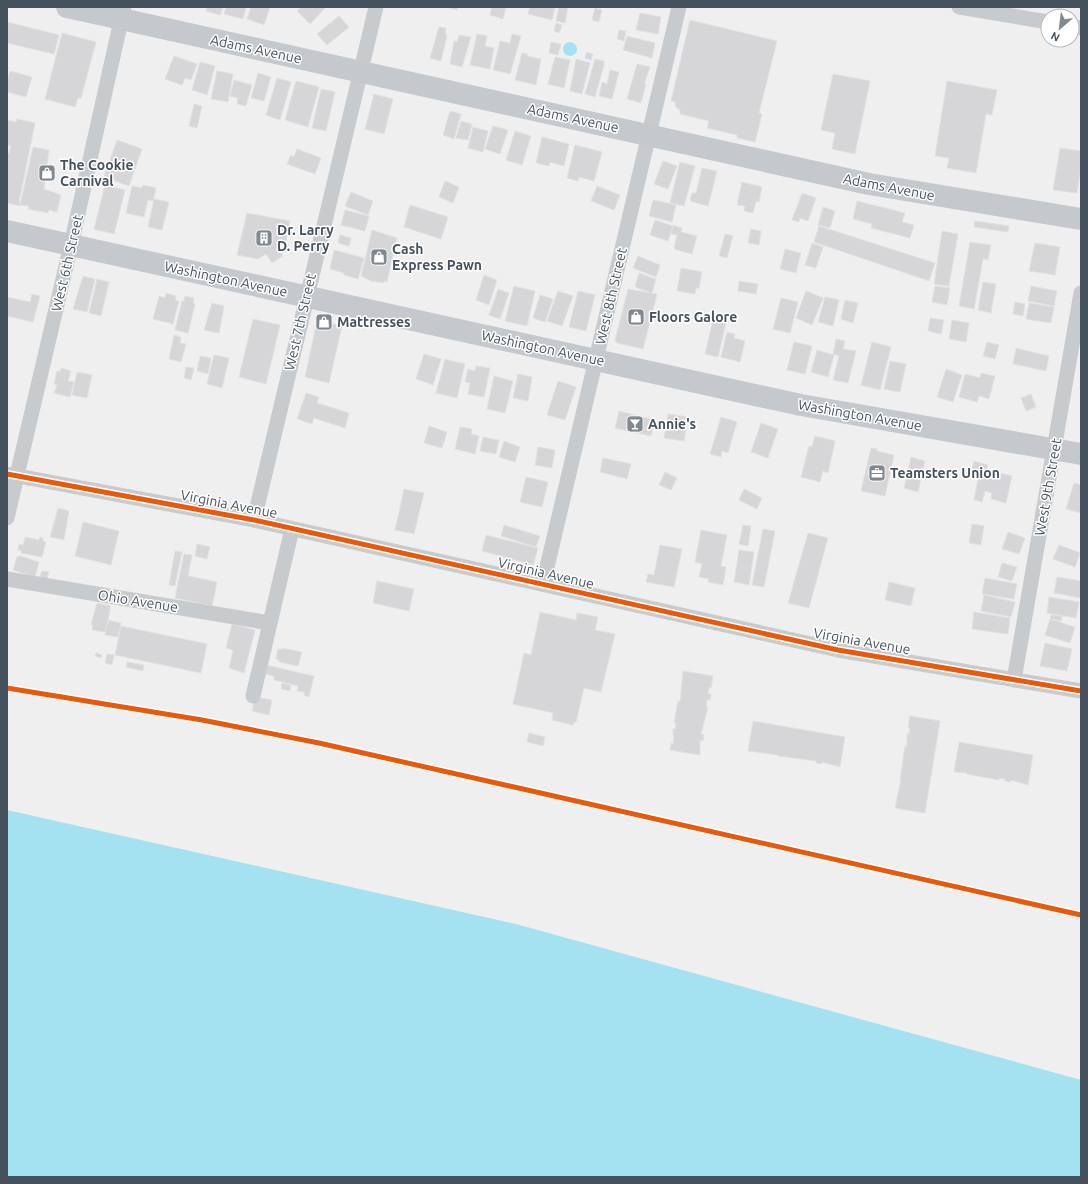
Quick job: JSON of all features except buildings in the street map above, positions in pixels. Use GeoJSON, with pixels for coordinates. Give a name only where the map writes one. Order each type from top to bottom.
{"type":"FeatureCollection","features":[{"type":"Feature","properties":{"kind":"main road","name":"Adams Avenue"},"geometry":{"type":"LineString","coordinates":[[67,7],[123,13],[359,72],[869,184],[1081,219]]}},
{"type":"Feature","properties":{"kind":"main road","name":"Washington Avenue"},"geometry":{"type":"LineString","coordinates":[[7,230],[842,413],[1081,454]]}},
{"type":"Feature","properties":{"kind":"street","name":"West 7th Street"},"geometry":{"type":"LineString","coordinates":[[254,520],[359,72],[376,7]]}},
{"type":"Feature","properties":{"kind":"street","name":"West 8th Street"},"geometry":{"type":"LineString","coordinates":[[543,584],[679,7]]}},
{"type":"Feature","properties":{"kind":"street"},"geometry":{"type":"LineString","coordinates":[[960,7],[1040,21]]}},
{"type":"Feature","properties":{"kind":"street","name":"West 6th Street"},"geometry":{"type":"LineString","coordinates":[[7,518],[12,475],[71,245],[123,13]]}},
{"type":"Feature","properties":{"kind":"street","name":"West 9th Street"},"geometry":{"type":"LineString","coordinates":[[1014,680],[1081,293]]}},
{"type":"Feature","properties":{"kind":"street","name":"Virginia Avenue"},"geometry":{"type":"LineString","coordinates":[[12,475],[254,520],[838,650],[1081,691]]}},
{"type":"Feature","properties":{"kind":"street"},"geometry":{"type":"LineString","coordinates":[[252,696],[292,529]]}},
{"type":"Feature","properties":{"kind":"street","name":"Ohio Avenue"},"geometry":{"type":"LineString","coordinates":[[7,579],[270,623]]}},
{"type":"Feature","properties":{"kind":"water"},"geometry":{"type":"Polygon","coordinates":[[[567,42],[573,42],[577,46],[577,52],[573,56],[567,56],[563,52],[563,46],[567,42]]]}},
{"type":"Feature","properties":{"kind":"water"},"geometry":{"type":"Polygon","coordinates":[[[7,810],[516,924],[1081,1080],[1081,1177],[7,1177],[7,810]]]}},
{"type":"Feature","properties":{"kind":"cycle path"},"geometry":{"type":"LineString","coordinates":[[7,474],[254,520],[838,650],[1081,691]]}},
{"type":"Feature","properties":{"kind":"cycle path"},"geometry":{"type":"LineString","coordinates":[[7,688],[202,720],[319,743],[1081,915]]}},
{"type":"Feature","properties":{"kind":"place","name":"The Cookie Carnival"},"geometry":{"type":"Point","coordinates":[47,173]}},
{"type":"Feature","properties":{"kind":"place","name":"Dr. Larry D. Perry"},"geometry":{"type":"Point","coordinates":[264,238]}},
{"type":"Feature","properties":{"kind":"place","name":"Cash Express Pawn"},"geometry":{"type":"Point","coordinates":[379,257]}},
{"type":"Feature","properties":{"kind":"place","name":"Floors Galore"},"geometry":{"type":"Point","coordinates":[636,317]}},
{"type":"Feature","properties":{"kind":"place","name":"Mattresses"},"geometry":{"type":"Point","coordinates":[324,322]}},
{"type":"Feature","properties":{"kind":"place","name":"Annie's"},"geometry":{"type":"Point","coordinates":[635,424]}},
{"type":"Feature","properties":{"kind":"place","name":"Teamsters Union"},"geometry":{"type":"Point","coordinates":[877,473]}}]}
